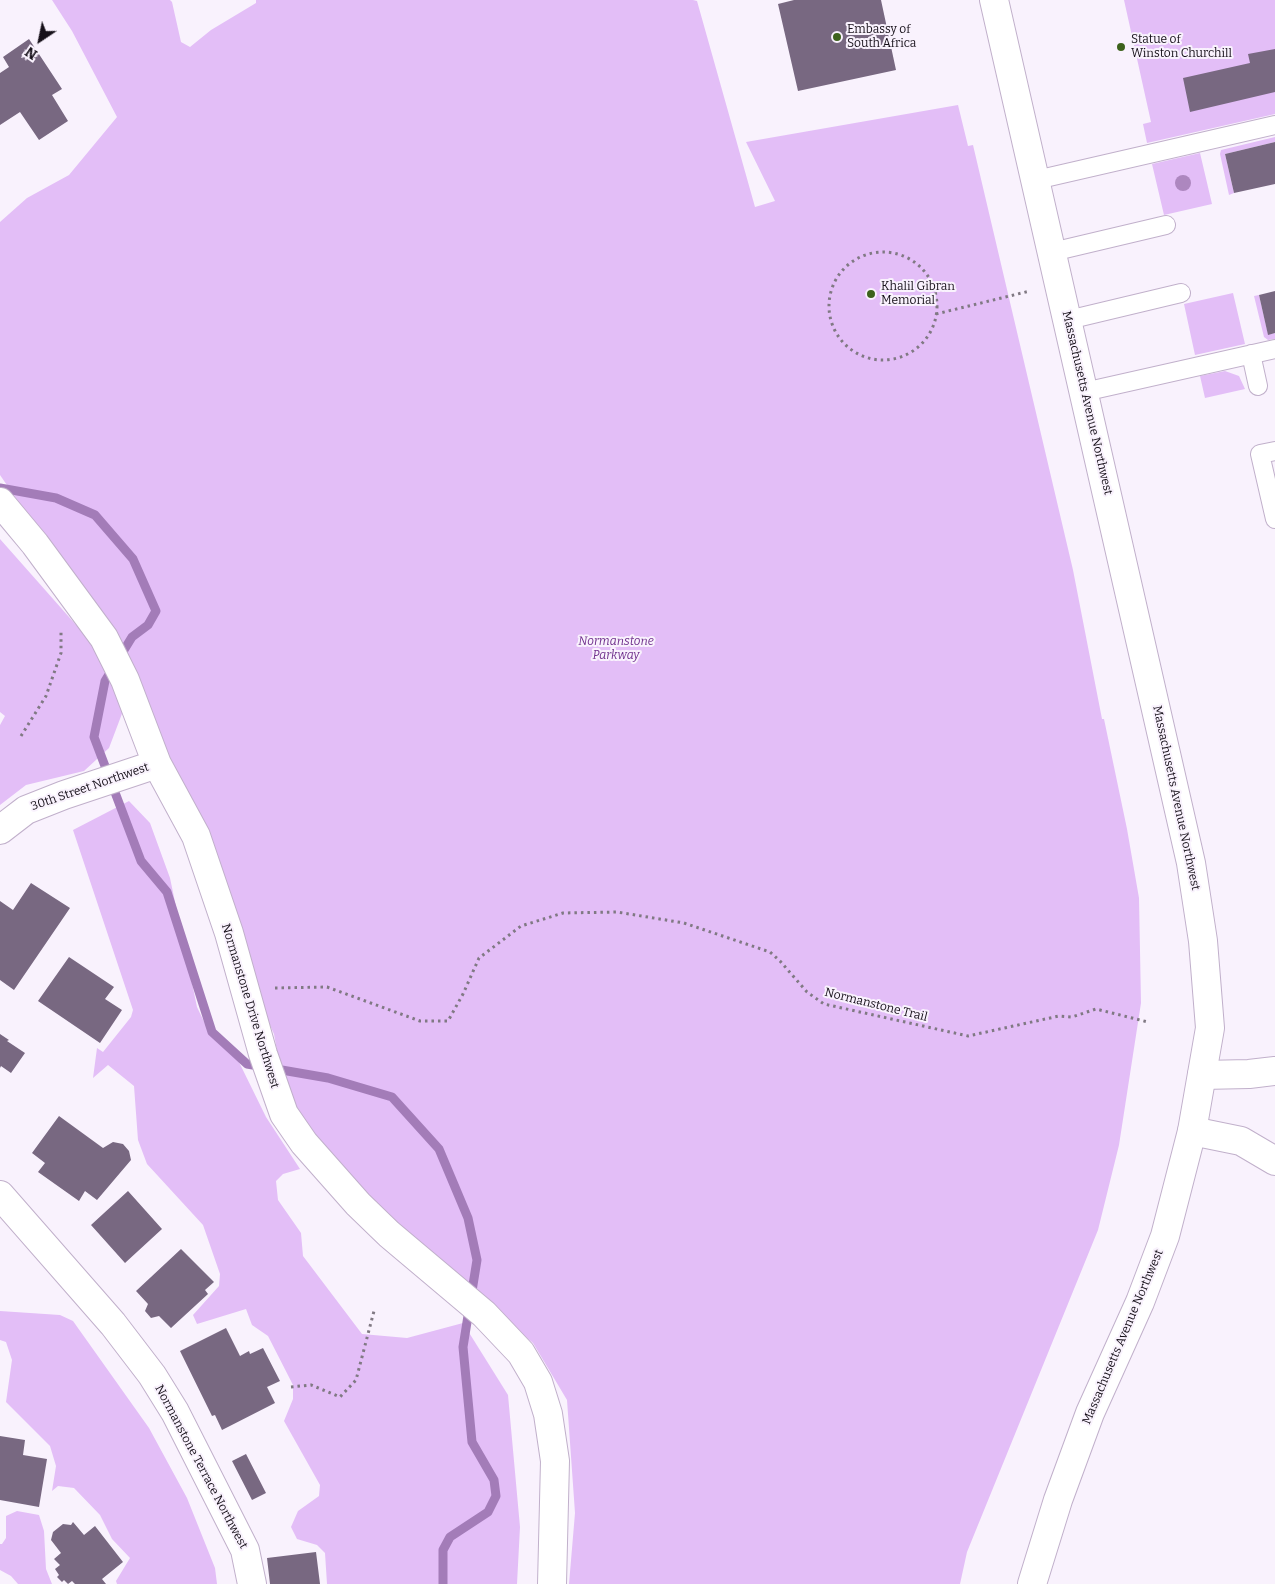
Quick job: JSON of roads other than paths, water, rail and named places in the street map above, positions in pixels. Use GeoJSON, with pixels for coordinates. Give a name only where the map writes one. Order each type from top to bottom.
{"type":"FeatureCollection","features":[{"type":"Feature","properties":{"kind":"street","name":"Massachusetts Avenue Northwest"},"geometry":{"type":"LineString","coordinates":[[994,0],[1194,877],[1204,941],[1210,1028],[1192,1130],[1165,1236],[1140,1302],[1090,1413],[1058,1500],[1032,1584]]}},
{"type":"Feature","properties":{"kind":"street","name":"Normanstone Drive Northwest"},"geometry":{"type":"LineString","coordinates":[[1,504],[35,544],[104,638],[125,680],[157,764],[196,836],[229,933],[263,1054],[284,1114],[304,1143],[358,1204],[389,1234],[484,1314],[521,1353],[538,1382],[548,1414],[555,1461],[552,1584]]}},
{"type":"Feature","properties":{"kind":"street","name":"30th Street Northwest"},"geometry":{"type":"LineString","coordinates":[[0,830],[26,810],[94,784],[157,764]]}},
{"type":"Feature","properties":{"kind":"street"},"geometry":{"type":"LineString","coordinates":[[1202,1075],[1249,1074],[1275,1071]]}},
{"type":"Feature","properties":{"kind":"street"},"geometry":{"type":"LineString","coordinates":[[1192,1130],[1240,1141],[1275,1161]]}},
{"type":"Feature","properties":{"kind":"street","name":"Normanstone Terrace Northwest"},"geometry":{"type":"LineString","coordinates":[[0,1195],[113,1324],[152,1375],[175,1412],[245,1550],[252,1584]]}},
{"type":"Feature","properties":{"kind":"lane"},"geometry":{"type":"LineString","coordinates":[[1036,180],[1275,125]]}},
{"type":"Feature","properties":{"kind":"lane"},"geometry":{"type":"LineString","coordinates":[[1052,252],[1166,225]]}},
{"type":"Feature","properties":{"kind":"lane"},"geometry":{"type":"LineString","coordinates":[[1068,320],[1181,293]]}},
{"type":"Feature","properties":{"kind":"lane"},"geometry":{"type":"LineString","coordinates":[[1084,392],[1275,349]]}},
{"type":"Feature","properties":{"kind":"lane"},"geometry":{"type":"LineString","coordinates":[[1251,354],[1258,386]]}},
{"type":"Feature","properties":{"kind":"lane"},"geometry":{"type":"LineString","coordinates":[[1275,451],[1260,454],[1275,519]]}},
{"type":"Feature","properties":{"kind":"waterway"},"geometry":{"type":"LineString","coordinates":[[0,488],[56,498],[95,515],[133,559],[156,611],[148,625],[132,637],[105,681],[94,737],[141,861],[167,892],[212,1032],[247,1064],[328,1078],[392,1097],[439,1149],[468,1218],[477,1260],[463,1347],[472,1442],[494,1480],[496,1496],[488,1512],[450,1537],[443,1550],[443,1584]]}},
{"type":"Feature","properties":{"kind":"place","name":"Embassy of South Africa"},"geometry":{"type":"Point","coordinates":[837,37]}},
{"type":"Feature","properties":{"kind":"place","name":"Statue of Winston Churchill"},"geometry":{"type":"Point","coordinates":[1121,47]}},
{"type":"Feature","properties":{"kind":"place","name":"Khalil Gibran Memorial"},"geometry":{"type":"Point","coordinates":[871,294]}},
{"type":"Feature","properties":{"kind":"park label","name":"Normanstone Parkway"},"geometry":{"type":"Point","coordinates":[616,649]}}]}
